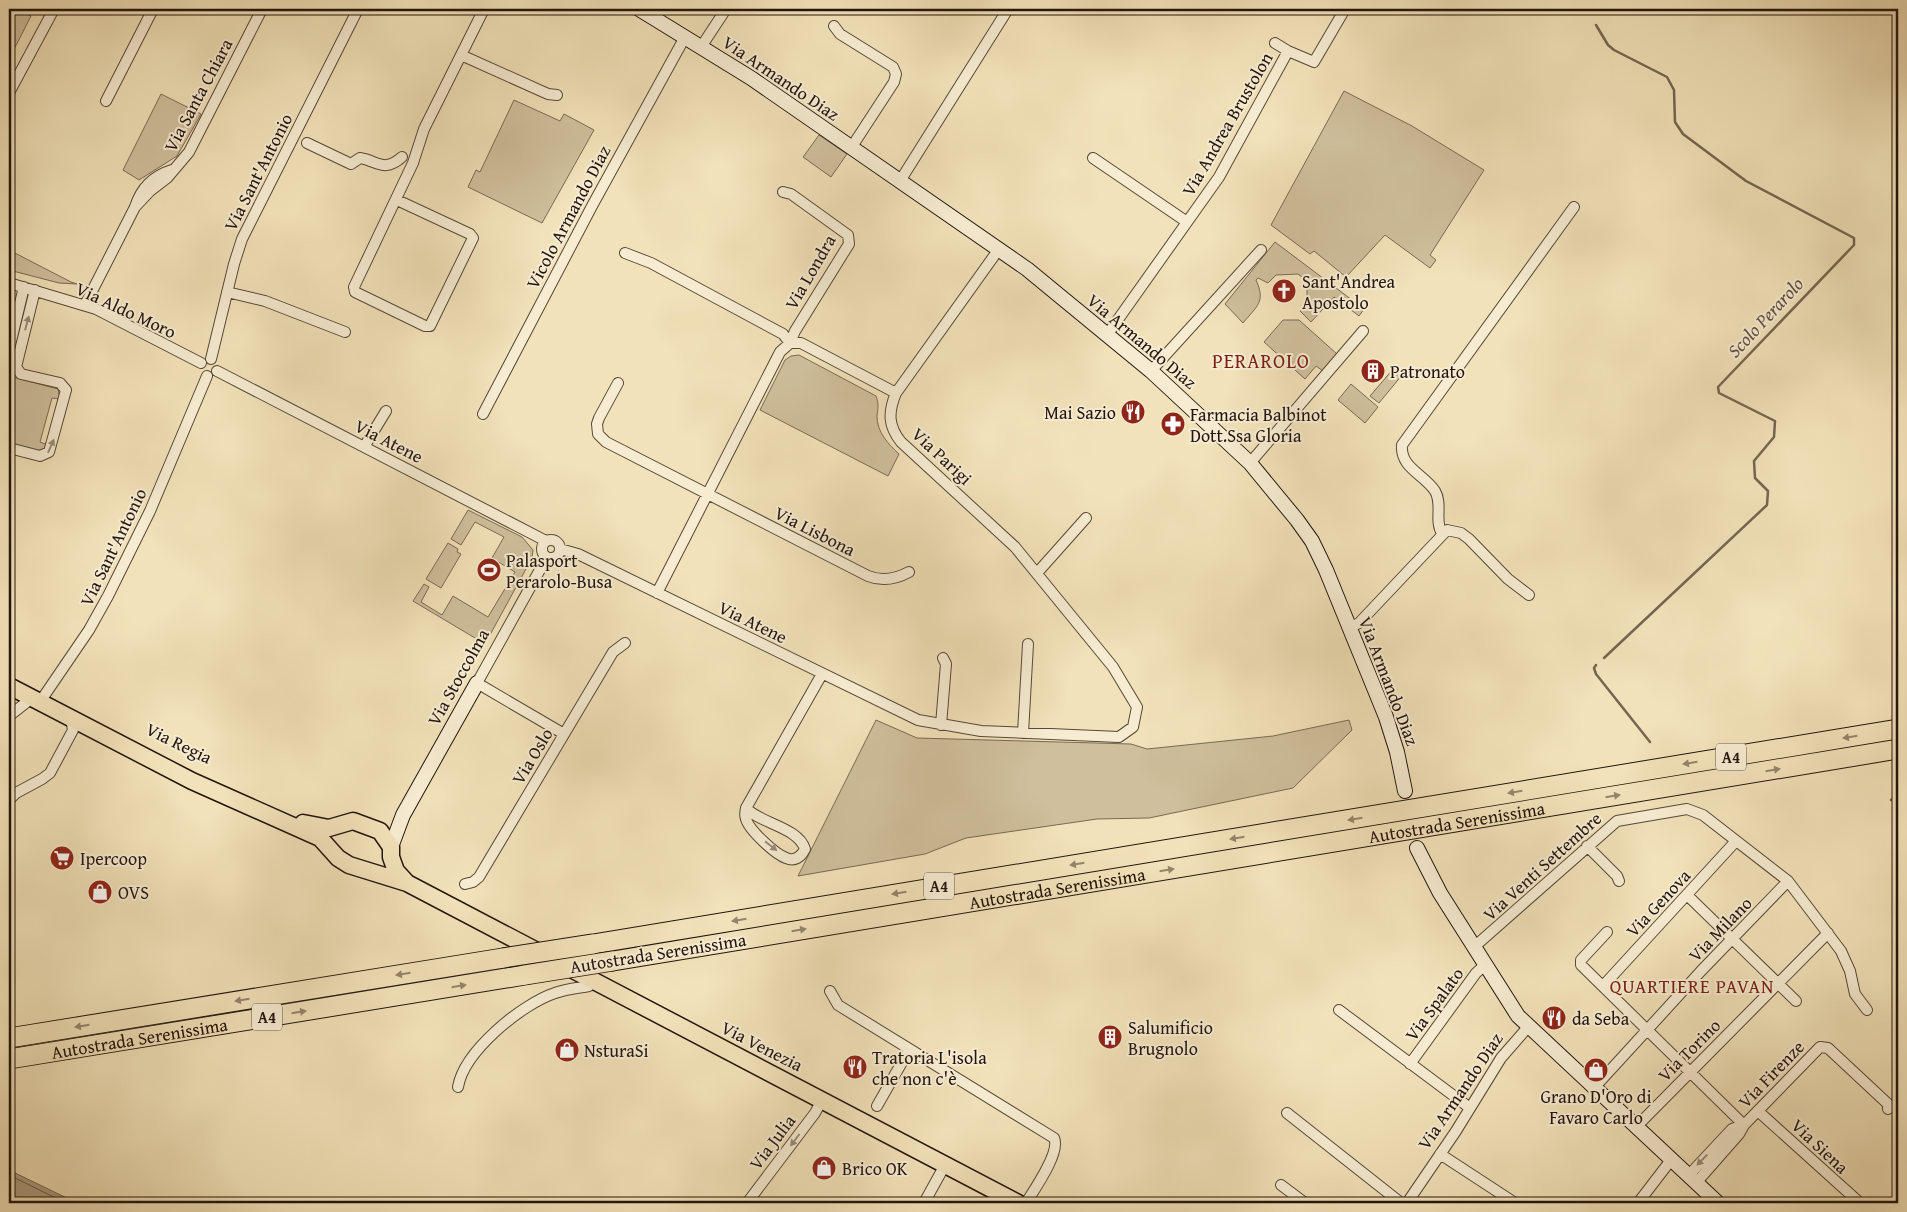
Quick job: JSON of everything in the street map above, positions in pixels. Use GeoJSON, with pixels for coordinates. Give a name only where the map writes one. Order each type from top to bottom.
{"type":"FeatureCollection","features":[{"type":"Feature","properties":{"kind":"highway","name":"Autostrada Serenissima"},"geometry":{"type":"LineString","coordinates":[[9,1038],[593,944],[1898,729]]}},
{"type":"Feature","properties":{"kind":"highway","name":"Autostrada Serenissima"},"geometry":{"type":"LineString","coordinates":[[9,1059],[1898,749]]}},
{"type":"Feature","properties":{"kind":"main road","name":"Via Regia"},"geometry":{"type":"LineString","coordinates":[[9,678],[71,718],[192,781],[320,838],[338,858],[349,865],[407,883],[486,926]]}},
{"type":"Feature","properties":{"kind":"main road","name":"Via Regia"},"geometry":{"type":"LineString","coordinates":[[9,686],[38,697],[175,764],[304,823],[320,828],[337,826],[342,822],[353,821],[372,827],[385,836],[396,870],[407,883]]}},
{"type":"Feature","properties":{"kind":"main road"},"geometry":{"type":"LineString","coordinates":[[331,849],[330,841],[337,826]]}},
{"type":"Feature","properties":{"kind":"main road"},"geometry":{"type":"LineString","coordinates":[[370,872],[384,868],[391,852]]}},
{"type":"Feature","properties":{"kind":"main road","name":"Via Venezia"},"geometry":{"type":"LineString","coordinates":[[486,926],[1018,1203]]}},
{"type":"Feature","properties":{"kind":"street"},"geometry":{"type":"LineString","coordinates":[[9,93],[54,9]]}},
{"type":"Feature","properties":{"kind":"street"},"geometry":{"type":"LineString","coordinates":[[106,101],[154,9]]}},
{"type":"Feature","properties":{"kind":"street","name":"Via Santa Chiara"},"geometry":{"type":"LineString","coordinates":[[85,305],[135,207],[140,193],[145,186],[163,172],[175,168],[189,152],[262,9]]}},
{"type":"Feature","properties":{"kind":"street","name":"Via Sant'Antonio"},"geometry":{"type":"LineString","coordinates":[[211,359],[226,292],[242,239],[358,9]]}},
{"type":"Feature","properties":{"kind":"street"},"geometry":{"type":"LineString","coordinates":[[397,200],[470,234],[473,238],[430,326],[425,326],[355,292],[354,289],[397,200],[418,149],[424,129],[484,9]]}},
{"type":"Feature","properties":{"kind":"street","name":"Via Armando Diaz"},"geometry":{"type":"LineString","coordinates":[[639,9],[751,78],[999,249],[1152,371],[1250,463],[1275,491],[1312,542],[1386,717],[1397,752],[1405,791]]}},
{"type":"Feature","properties":{"kind":"street"},"geometry":{"type":"LineString","coordinates":[[701,47],[726,9]]}},
{"type":"Feature","properties":{"kind":"street"},"geometry":{"type":"LineString","coordinates":[[900,181],[1008,9]]}},
{"type":"Feature","properties":{"kind":"street","name":"Via Andrea Brustolon"},"geometry":{"type":"LineString","coordinates":[[1106,335],[1220,176],[1288,51],[1314,62],[1345,9]]}},
{"type":"Feature","properties":{"kind":"street"},"geometry":{"type":"LineString","coordinates":[[834,26],[840,34],[893,67],[896,74],[894,82],[851,148]]}},
{"type":"Feature","properties":{"kind":"street","name":"Vicolo Armando Diaz"},"geometry":{"type":"LineString","coordinates":[[483,414],[592,206],[685,37]]}},
{"type":"Feature","properties":{"kind":"street"},"geometry":{"type":"LineString","coordinates":[[1275,43],[1288,51]]}},
{"type":"Feature","properties":{"kind":"street"},"geometry":{"type":"LineString","coordinates":[[460,55],[548,94],[557,96]]}},
{"type":"Feature","properties":{"kind":"street"},"geometry":{"type":"LineString","coordinates":[[307,143],[351,164],[360,158],[379,165],[390,165],[402,157]]}},
{"type":"Feature","properties":{"kind":"street"},"geometry":{"type":"LineString","coordinates":[[1093,158],[1187,222]]}},
{"type":"Feature","properties":{"kind":"street","name":"Via Londra"},"geometry":{"type":"LineString","coordinates":[[783,192],[790,194],[833,223],[845,232],[850,239],[847,248],[800,323],[790,343]]}},
{"type":"Feature","properties":{"kind":"street"},"geometry":{"type":"LineString","coordinates":[[1442,533],[1439,527],[1440,508],[1435,492],[1403,458],[1402,445],[1574,207]]}},
{"type":"Feature","properties":{"kind":"street","name":"Via Parigi"},"geometry":{"type":"LineString","coordinates":[[999,249],[896,394],[890,418],[897,437],[1015,547],[1036,573],[1123,683],[1137,707],[1135,724]]}},
{"type":"Feature","properties":{"kind":"street"},"geometry":{"type":"LineString","coordinates":[[1152,371],[1261,250]]}},
{"type":"Feature","properties":{"kind":"street","name":"Via Londra"},"geometry":{"type":"LineString","coordinates":[[625,253],[651,264],[783,334],[790,343]]}},
{"type":"Feature","properties":{"kind":"street","name":"Via Aldo Moro"},"geometry":{"type":"LineString","coordinates":[[9,283],[85,305],[201,363]]}},
{"type":"Feature","properties":{"kind":"street"},"geometry":{"type":"LineString","coordinates":[[9,349],[24,288]]}},
{"type":"Feature","properties":{"kind":"street"},"geometry":{"type":"LineString","coordinates":[[9,448],[40,456],[50,452],[66,390],[60,383],[21,374],[16,367],[35,290]]}},
{"type":"Feature","properties":{"kind":"street"},"geometry":{"type":"LineString","coordinates":[[226,292],[271,304],[345,332]]}},
{"type":"Feature","properties":{"kind":"street"},"geometry":{"type":"LineString","coordinates":[[1250,463],[1363,331]]}},
{"type":"Feature","properties":{"kind":"street"},"geometry":{"type":"LineString","coordinates":[[657,593],[780,352],[790,343]]}},
{"type":"Feature","properties":{"kind":"street","name":"Via Londra"},"geometry":{"type":"LineString","coordinates":[[790,343],[801,343],[896,394]]}},
{"type":"Feature","properties":{"kind":"street"},"geometry":{"type":"LineString","coordinates":[[211,359],[216,362],[217,371],[214,375],[206,376],[200,371],[201,363],[204,360],[211,359]]}},
{"type":"Feature","properties":{"kind":"street","name":"Via Atene"},"geometry":{"type":"LineString","coordinates":[[217,371],[546,541],[554,540],[560,549],[578,554],[907,716],[941,726],[1119,738],[1130,731],[1135,724]]}},
{"type":"Feature","properties":{"kind":"street","name":"Via Sant'Antonio"},"geometry":{"type":"LineString","coordinates":[[9,716],[38,697],[89,630],[150,511],[206,376]]}},
{"type":"Feature","properties":{"kind":"street","name":"Via Lisbona"},"geometry":{"type":"LineString","coordinates":[[618,384],[597,424],[596,430],[600,437],[707,494],[875,579],[898,578],[910,572]]}},
{"type":"Feature","properties":{"kind":"street"},"geometry":{"type":"LineString","coordinates":[[364,447],[386,411]]}},
{"type":"Feature","properties":{"kind":"street"},"geometry":{"type":"LineString","coordinates":[[1036,573],[1086,518]]}},
{"type":"Feature","properties":{"kind":"street"},"geometry":{"type":"LineString","coordinates":[[1349,628],[1359,623],[1442,533],[1447,530],[1461,532],[1508,579],[1529,595]]}},
{"type":"Feature","properties":{"kind":"street"},"geometry":{"type":"LineString","coordinates":[[546,541],[542,549],[547,557],[556,556],[560,549]]}},
{"type":"Feature","properties":{"kind":"street","name":"Via Stoccolma"},"geometry":{"type":"LineString","coordinates":[[391,852],[403,815],[547,557]]}},
{"type":"Feature","properties":{"kind":"street","name":"Via Oslo"},"geometry":{"type":"LineString","coordinates":[[465,884],[479,876],[613,652],[625,643]]}},
{"type":"Feature","properties":{"kind":"street"},"geometry":{"type":"LineString","coordinates":[[1023,733],[1028,644]]}},
{"type":"Feature","properties":{"kind":"street"},"geometry":{"type":"LineString","coordinates":[[941,726],[946,664],[943,658]]}},
{"type":"Feature","properties":{"kind":"street"},"geometry":{"type":"LineString","coordinates":[[746,808],[755,816],[768,820],[796,838],[803,844],[805,849],[802,855],[795,859],[786,858],[758,836],[745,819],[746,808],[822,674]]}},
{"type":"Feature","properties":{"kind":"street"},"geometry":{"type":"LineString","coordinates":[[477,683],[564,734]]}},
{"type":"Feature","properties":{"kind":"street"},"geometry":{"type":"LineString","coordinates":[[9,800],[16,793],[50,773],[73,730],[71,718]]}},
{"type":"Feature","properties":{"kind":"street","name":"Via Venti Settembre"},"geometry":{"type":"LineString","coordinates":[[1474,947],[1617,821],[1686,809],[1703,815],[1788,881],[1828,933],[1846,961],[1855,994],[1867,1010]]}},
{"type":"Feature","properties":{"kind":"street"},"geometry":{"type":"LineString","coordinates":[[372,827],[390,825],[403,815]]}},
{"type":"Feature","properties":{"kind":"street","name":"Via Genova"},"geometry":{"type":"LineString","coordinates":[[1603,986],[1736,841]]}},
{"type":"Feature","properties":{"kind":"street"},"geometry":{"type":"LineString","coordinates":[[1587,846],[1617,876],[1619,881]]}},
{"type":"Feature","properties":{"kind":"street","name":"Via Armando Diaz"},"geometry":{"type":"LineString","coordinates":[[1407,1203],[1509,1046],[1528,1027],[1508,1003],[1417,848]]}},
{"type":"Feature","properties":{"kind":"street","name":"Via Milano"},"geometry":{"type":"LineString","coordinates":[[1594,1088],[1788,881]]}},
{"type":"Feature","properties":{"kind":"street"},"geometry":{"type":"LineString","coordinates":[[1688,895],[1796,1001]]}},
{"type":"Feature","properties":{"kind":"street"},"geometry":{"type":"LineString","coordinates":[[1607,932],[1581,960],[1581,965],[1744,1125]]}},
{"type":"Feature","properties":{"kind":"street","name":"Via Torino"},"geometry":{"type":"LineString","coordinates":[[1636,1127],[1828,933]]}},
{"type":"Feature","properties":{"kind":"street","name":"Via Spalato"},"geometry":{"type":"LineString","coordinates":[[1410,1064],[1476,973],[1485,965]]}},
{"type":"Feature","properties":{"kind":"street"},"geometry":{"type":"LineString","coordinates":[[458,1086],[461,1075],[472,1058],[496,1031],[514,1015],[530,1004],[555,992],[589,986],[591,981]]}},
{"type":"Feature","properties":{"kind":"street"},"geometry":{"type":"LineString","coordinates":[[830,991],[838,1005],[1054,1138],[1056,1145],[1053,1155],[1026,1203]]}},
{"type":"Feature","properties":{"kind":"street","name":"Via Spalato"},"geometry":{"type":"LineString","coordinates":[[1339,1010],[1470,1108]]}},
{"type":"Feature","properties":{"kind":"street"},"geometry":{"type":"LineString","coordinates":[[1528,1027],[1718,1203]]}},
{"type":"Feature","properties":{"kind":"street","name":"Via Firenze"},"geometry":{"type":"LineString","coordinates":[[1692,1179],[1732,1129],[1744,1125],[1759,1112],[1817,1050],[1823,1046],[1828,1048],[1888,1104],[1888,1109]]}},
{"type":"Feature","properties":{"kind":"street"},"geometry":{"type":"LineString","coordinates":[[877,1106],[909,1050]]}},
{"type":"Feature","properties":{"kind":"street","name":"Via Julia"},"geometry":{"type":"LineString","coordinates":[[747,1203],[815,1113],[822,1100]]}},
{"type":"Feature","properties":{"kind":"street","name":"Via Siena"},"geometry":{"type":"LineString","coordinates":[[1759,1112],[1860,1203]]}},
{"type":"Feature","properties":{"kind":"street"},"geometry":{"type":"LineString","coordinates":[[1287,1113],[1401,1203]]}},
{"type":"Feature","properties":{"kind":"street"},"geometry":{"type":"LineString","coordinates":[[1440,1154],[1516,1203]]}},
{"type":"Feature","properties":{"kind":"street"},"geometry":{"type":"LineString","coordinates":[[1638,1203],[1671,1160]]}},
{"type":"Feature","properties":{"kind":"street"},"geometry":{"type":"LineString","coordinates":[[924,1203],[945,1165]]}},
{"type":"Feature","properties":{"kind":"street"},"geometry":{"type":"LineString","coordinates":[[1281,1184],[1305,1203]]}},
{"type":"Feature","properties":{"kind":"shaded area"},"geometry":{"type":"Polygon","coordinates":[[[9,9],[17,9],[31,16],[9,59],[9,9]]]}},
{"type":"Feature","properties":{"kind":"shaded area"},"geometry":{"type":"Polygon","coordinates":[[[1344,91],[1412,126],[1484,170],[1430,255],[1436,260],[1430,268],[1385,235],[1346,277],[1314,251],[1310,254],[1271,225],[1344,91]]]}},
{"type":"Feature","properties":{"kind":"shaded area"},"geometry":{"type":"Polygon","coordinates":[[[161,94],[201,114],[177,156],[139,180],[123,170],[161,94]]]}},
{"type":"Feature","properties":{"kind":"shaded area"},"geometry":{"type":"Polygon","coordinates":[[[514,100],[560,121],[564,114],[594,130],[542,223],[468,187],[476,170],[480,172],[514,100]]]}},
{"type":"Feature","properties":{"kind":"shaded area"},"geometry":{"type":"Polygon","coordinates":[[[819,135],[847,154],[831,177],[803,157],[819,135]]]}},
{"type":"Feature","properties":{"kind":"shaded area"},"geometry":{"type":"Polygon","coordinates":[[[1275,242],[1364,309],[1359,316],[1334,297],[1311,322],[1300,311],[1307,304],[1307,281],[1298,274],[1276,275],[1268,283],[1258,278],[1256,280],[1260,299],[1256,308],[1243,323],[1225,304],[1275,242]]]}},
{"type":"Feature","properties":{"kind":"shaded area"},"geometry":{"type":"Polygon","coordinates":[[[9,250],[77,284],[59,283],[9,270],[9,250]]]}},
{"type":"Feature","properties":{"kind":"shaded area"},"geometry":{"type":"Polygon","coordinates":[[[1283,320],[1299,320],[1337,354],[1323,371],[1316,366],[1305,379],[1264,342],[1283,320]]]}},
{"type":"Feature","properties":{"kind":"shaded area"},"geometry":{"type":"Polygon","coordinates":[[[799,355],[876,396],[878,404],[877,422],[887,442],[899,454],[888,476],[760,410],[785,360],[791,356],[799,355]]]}},
{"type":"Feature","properties":{"kind":"shaded area"},"geometry":{"type":"Polygon","coordinates":[[[1394,368],[1402,375],[1379,403],[1370,396],[1394,368]]]}},
{"type":"Feature","properties":{"kind":"shaded area"},"geometry":{"type":"Polygon","coordinates":[[[9,376],[58,389],[60,399],[52,398],[40,442],[48,445],[43,451],[9,444],[9,376]]]}},
{"type":"Feature","properties":{"kind":"shaded area"},"geometry":{"type":"Polygon","coordinates":[[[1351,384],[1378,407],[1365,423],[1338,400],[1351,384]]]}},
{"type":"Feature","properties":{"kind":"shaded area"},"geometry":{"type":"Polygon","coordinates":[[[468,510],[522,537],[533,550],[532,558],[485,644],[413,601],[424,584],[429,587],[421,602],[442,615],[453,596],[488,617],[515,572],[492,558],[504,537],[475,522],[461,545],[451,539],[468,510]]]}},
{"type":"Feature","properties":{"kind":"shaded area"},"geometry":{"type":"Polygon","coordinates":[[[448,543],[458,549],[457,552],[461,554],[441,588],[426,579],[448,543]]]}},
{"type":"Feature","properties":{"kind":"shaded area"},"geometry":{"type":"Polygon","coordinates":[[[876,720],[917,738],[1131,744],[1147,749],[1273,736],[1349,720],[1352,730],[1293,788],[1149,818],[1097,819],[966,838],[925,854],[798,876],[876,720]]]}},
{"type":"Feature","properties":{"kind":"water"},"geometry":{"type":"Polygon","coordinates":[[[9,1170],[77,1203],[9,1203],[9,1170]]]}},
{"type":"Feature","properties":{"kind":"waterway","name":"Scolo Perarolo"},"geometry":{"type":"LineString","coordinates":[[1596,25],[1608,45],[1614,50],[1667,77],[1674,90],[1675,122],[1683,134],[1746,181],[1854,238],[1854,245],[1718,387],[1719,393],[1775,421],[1774,437],[1754,461],[1755,478],[1768,491],[1767,505],[1604,658]]}},
{"type":"Feature","properties":{"kind":"waterway","name":"Scolo Perarolo"},"geometry":{"type":"LineString","coordinates":[[1596,665],[1594,668],[1596,674],[1650,742]]}},
{"type":"Feature","properties":{"kind":"waterway","name":"Scolo Perarolo"},"geometry":{"type":"LineString","coordinates":[[1891,800],[1898,797]]}},
{"type":"Feature","properties":{"kind":"place","name":"Sant'Andrea Apostolo"},"geometry":{"type":"Point","coordinates":[1284,291]}},
{"type":"Feature","properties":{"kind":"place","name":"Patronato"},"geometry":{"type":"Point","coordinates":[1373,371]}},
{"type":"Feature","properties":{"kind":"place","name":"Mai Sazio"},"geometry":{"type":"Point","coordinates":[1133,412]}},
{"type":"Feature","properties":{"kind":"place","name":"Farmacia Balbinot Dott.Ssa Gloria"},"geometry":{"type":"Point","coordinates":[1173,424]}},
{"type":"Feature","properties":{"kind":"place","name":"Palasport Perarolo-Busa"},"geometry":{"type":"Point","coordinates":[489,570]}},
{"type":"Feature","properties":{"kind":"place","name":"Ipercoop"},"geometry":{"type":"Point","coordinates":[62,858]}},
{"type":"Feature","properties":{"kind":"place","name":"OVS"},"geometry":{"type":"Point","coordinates":[100,892]}},
{"type":"Feature","properties":{"kind":"place","name":"da Seba"},"geometry":{"type":"Point","coordinates":[1554,1018]}},
{"type":"Feature","properties":{"kind":"place","name":"Salumificio Brugnolo"},"geometry":{"type":"Point","coordinates":[1110,1037]}},
{"type":"Feature","properties":{"kind":"place","name":"NsturaSi"},"geometry":{"type":"Point","coordinates":[567,1050]}},
{"type":"Feature","properties":{"kind":"place","name":"Tratoria L'isola che non c'è"},"geometry":{"type":"Point","coordinates":[855,1067]}},
{"type":"Feature","properties":{"kind":"place","name":"Grano D'Oro di Favaro Carlo"},"geometry":{"type":"Point","coordinates":[1596,1070]}},
{"type":"Feature","properties":{"kind":"place","name":"Brico OK"},"geometry":{"type":"Point","coordinates":[824,1168]}},
{"type":"Feature","properties":{"kind":"district","name":"PERAROLO"},"geometry":{"type":"Point","coordinates":[1261,360]}},
{"type":"Feature","properties":{"kind":"district","name":"QUARTIERE PAVAN"},"geometry":{"type":"Point","coordinates":[1692,986]}}]}
